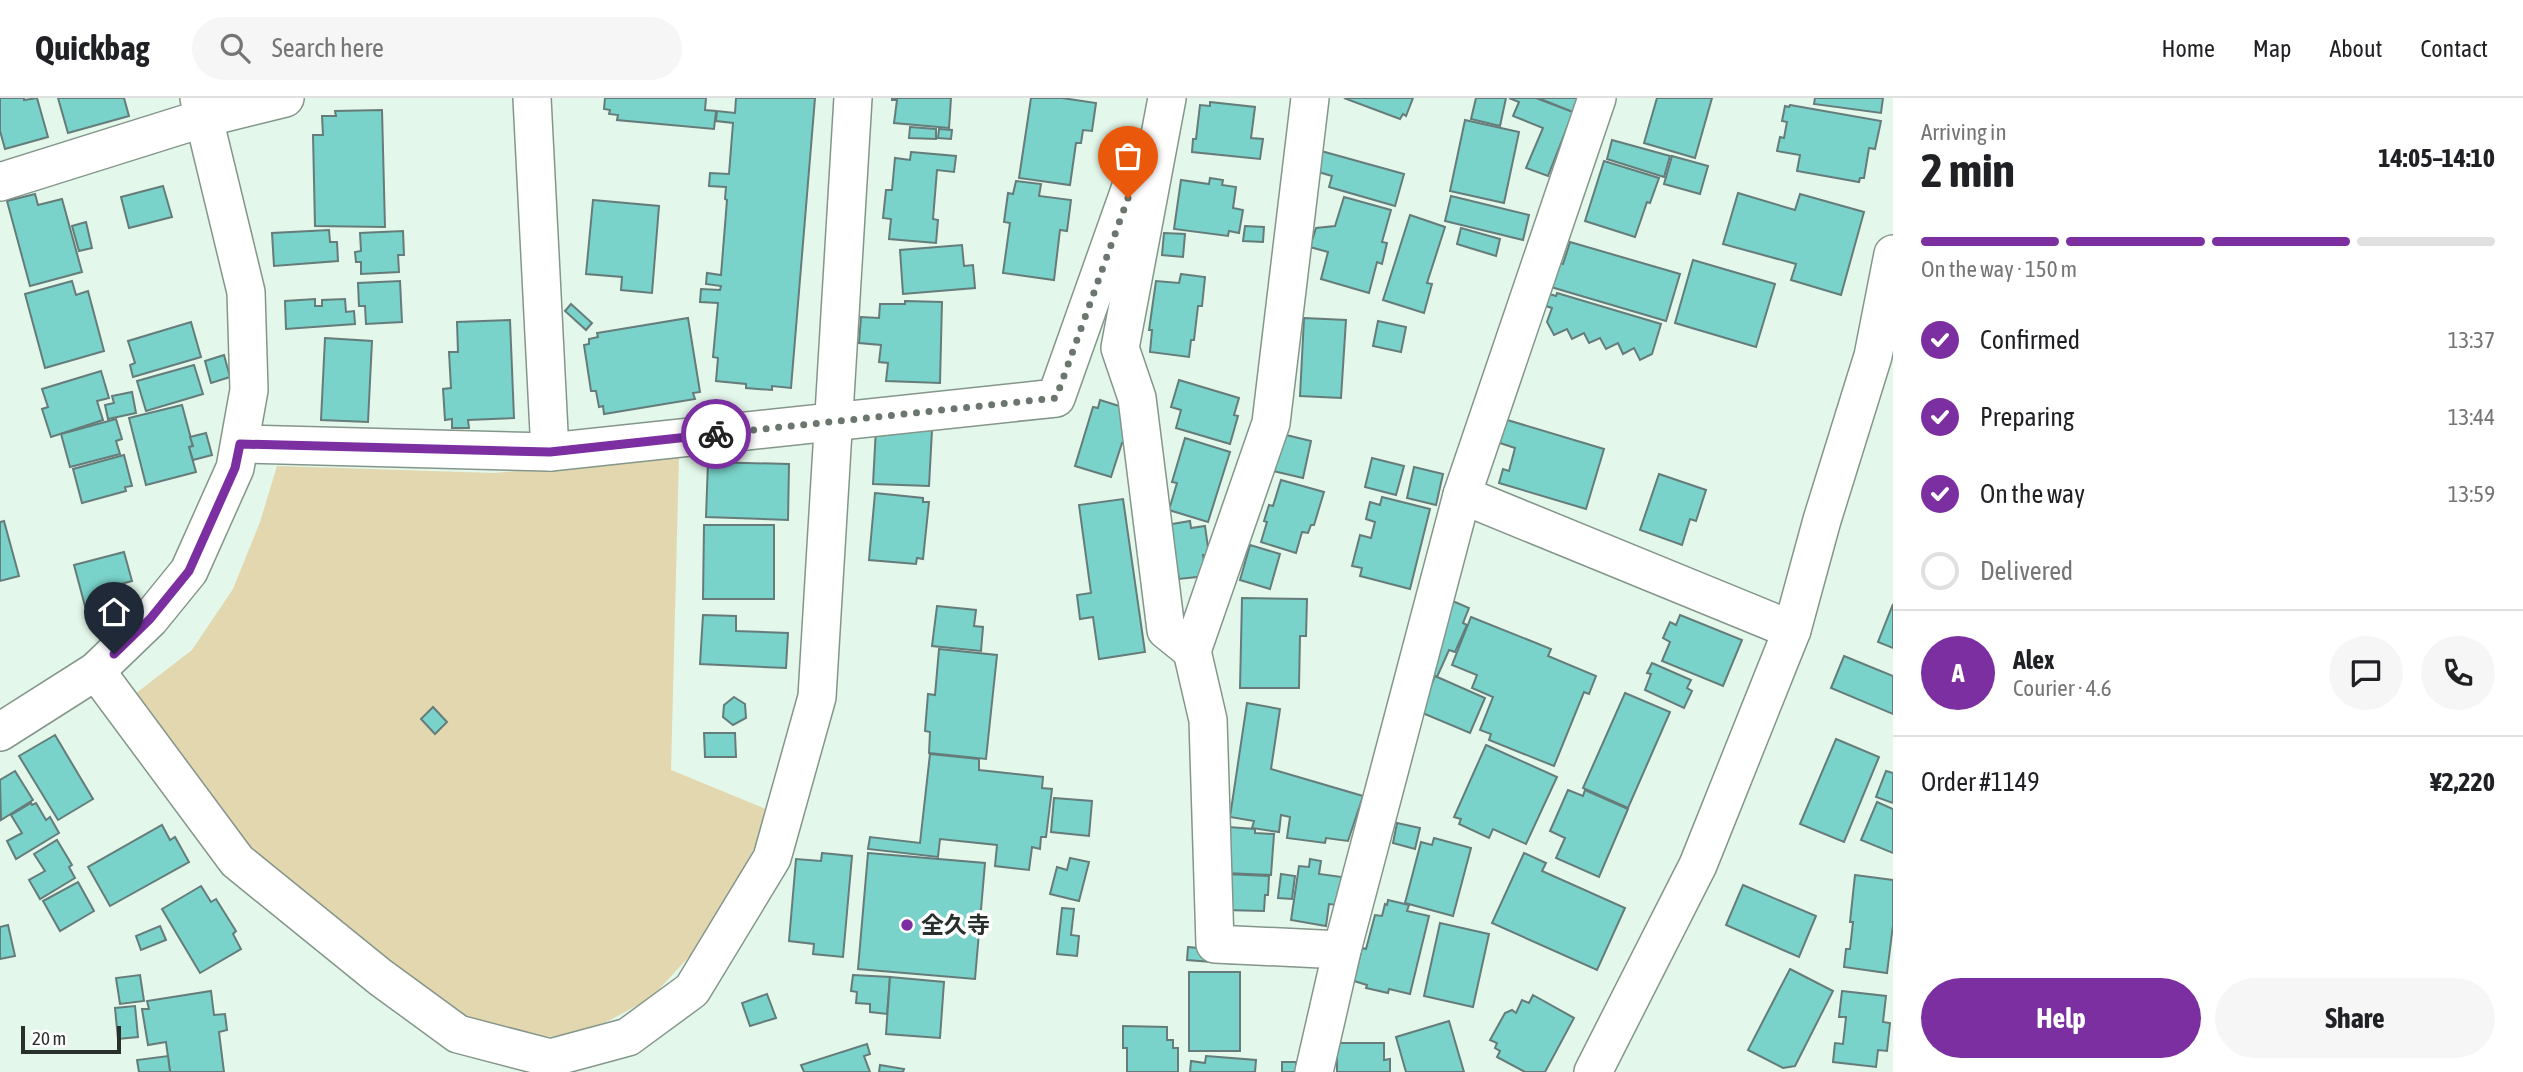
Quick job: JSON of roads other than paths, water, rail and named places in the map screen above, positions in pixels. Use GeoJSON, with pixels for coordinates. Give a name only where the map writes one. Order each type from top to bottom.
{"type":"FeatureCollection","features":[{"type":"Feature","properties":{"kind":"street"},"geometry":{"type":"LineString","coordinates":[[0,182],[201,108],[285,98]]}},
{"type":"Feature","properties":{"kind":"street"},"geometry":{"type":"LineString","coordinates":[[532,98],[550,452]]}},
{"type":"Feature","properties":{"kind":"street"},"geometry":{"type":"LineString","coordinates":[[96,671],[237,861],[380,977],[458,1034],[550,1058],[628,1037],[692,990],[772,858],[817,697],[853,98]]}},
{"type":"Feature","properties":{"kind":"street"},"geometry":{"type":"LineString","coordinates":[[240,444],[550,452],[1056,398],[1165,98]]}},
{"type":"Feature","properties":{"kind":"street"},"geometry":{"type":"LineString","coordinates":[[1165,98],[1120,348],[1137,398],[1166,630],[1192,651]]}},
{"type":"Feature","properties":{"kind":"street"},"geometry":{"type":"LineString","coordinates":[[1310,98],[1271,423],[1192,651],[1208,720],[1214,944],[1342,950]]}},
{"type":"Feature","properties":{"kind":"street"},"geometry":{"type":"LineString","coordinates":[[1314,1072],[1342,950],[1462,495],[1597,98]]}},
{"type":"Feature","properties":{"kind":"street"},"geometry":{"type":"LineString","coordinates":[[0,732],[96,671],[150,619],[189,571],[235,468],[249,390],[246,292],[201,108]]}},
{"type":"Feature","properties":{"kind":"street"},"geometry":{"type":"LineString","coordinates":[[1593,1072],[1698,865],[1793,629],[1822,520],[1883,359],[1893,254]]}},
{"type":"Feature","properties":{"kind":"street"},"geometry":{"type":"LineString","coordinates":[[1462,495],[1793,629]]}},
{"type":"Feature","properties":{"kind":"place","name":"全久寺"},"geometry":{"type":"Point","coordinates":[907,925]}}]}
